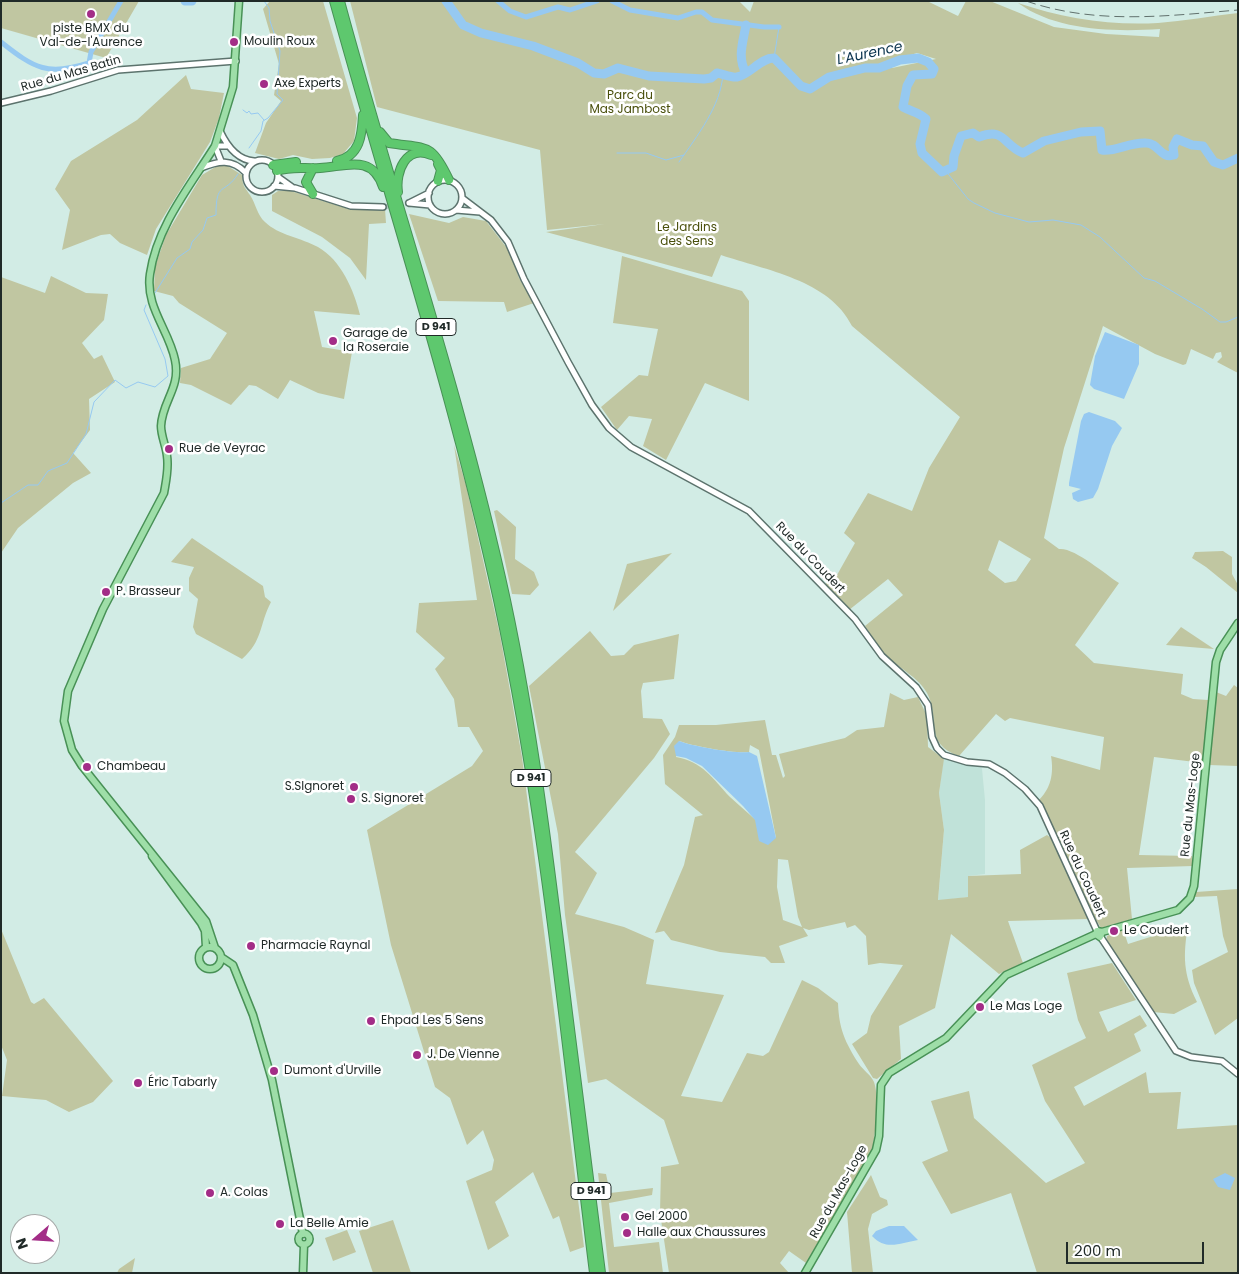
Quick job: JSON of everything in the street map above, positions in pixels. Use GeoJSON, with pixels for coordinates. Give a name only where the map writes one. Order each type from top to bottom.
{"type":"FeatureCollection","features":[{"type":"Feature","properties":{"kind":"highway","name":"D 941"},"geometry":{"type":"LineString","coordinates":[[334,1],[424,284],[471,455],[506,601],[526,706],[555,904],[601,1273]]}},
{"type":"Feature","properties":{"kind":"highway","name":"D 941"},"geometry":{"type":"LineString","coordinates":[[340,1],[366,106],[463,453],[498,603],[518,703],[544,867],[594,1273]]}},
{"type":"Feature","properties":{"kind":"highway"},"geometry":{"type":"LineString","coordinates":[[276,171],[294,162],[316,164],[345,159],[360,142],[366,106]]}},
{"type":"Feature","properties":{"kind":"highway"},"geometry":{"type":"LineString","coordinates":[[366,106],[386,141],[424,148],[430,151],[438,157],[449,180]]}},
{"type":"Feature","properties":{"kind":"highway"},"geometry":{"type":"LineString","coordinates":[[398,203],[397,182],[400,166],[406,158],[415,153],[430,154],[436,159],[440,170],[438,181]]}},
{"type":"Feature","properties":{"kind":"highway"},"geometry":{"type":"LineString","coordinates":[[276,171],[293,167],[313,168],[356,163],[368,168],[382,183],[390,210],[399,224]]}},
{"type":"Feature","properties":{"kind":"highway"},"geometry":{"type":"LineString","coordinates":[[313,168],[306,182],[313,194]]}},
{"type":"Feature","properties":{"kind":"highway"},"geometry":{"type":"LineString","coordinates":[[590,1273],[589,1257],[591,1247]]}},
{"type":"Feature","properties":{"kind":"main road"},"geometry":{"type":"LineString","coordinates":[[235,969],[217,966],[208,969],[201,965],[199,954],[206,947],[205,931],[155,863],[151,854],[82,766],[68,737],[64,721],[64,705],[86,643],[164,493],[168,472],[168,457],[161,427],[175,387],[177,370],[173,350],[156,316],[150,295],[149,276],[162,231],[215,146],[231,100],[236,61],[239,2]]}},
{"type":"Feature","properties":{"kind":"main road","name":"Rue du Mas-Loge"},"geometry":{"type":"LineString","coordinates":[[804,1273],[876,1150],[879,1136],[881,1085],[889,1073],[946,1038],[1006,975],[1099,933],[1178,910],[1190,898],[1194,886],[1216,662],[1220,650],[1238,623]]}},
{"type":"Feature","properties":{"kind":"main road"},"geometry":{"type":"LineString","coordinates":[[151,854],[159,860],[206,921],[215,948],[221,957],[233,965],[253,1015],[272,1080],[303,1234],[309,1239],[304,1245],[303,1273]]}},
{"type":"Feature","properties":{"kind":"main road"},"geometry":{"type":"LineString","coordinates":[[206,947],[215,948]]}},
{"type":"Feature","properties":{"kind":"main road"},"geometry":{"type":"LineString","coordinates":[[217,966],[221,957]]}},
{"type":"Feature","properties":{"kind":"street","name":"Rue du Mas Batin"},"geometry":{"type":"LineString","coordinates":[[1,103],[51,91],[118,70],[236,61]]}},
{"type":"Feature","properties":{"kind":"street"},"geometry":{"type":"LineString","coordinates":[[220,131],[227,146],[247,161],[265,160],[294,188]]}},
{"type":"Feature","properties":{"kind":"street"},"geometry":{"type":"LineString","coordinates":[[221,161],[215,146],[227,146]]}},
{"type":"Feature","properties":{"kind":"street"},"geometry":{"type":"LineString","coordinates":[[201,168],[221,161],[233,163],[246,174]]}},
{"type":"Feature","properties":{"kind":"street"},"geometry":{"type":"LineString","coordinates":[[255,162],[247,168],[246,174],[247,184],[254,191],[264,192],[274,186],[294,188],[351,206],[383,207]]}},
{"type":"Feature","properties":{"kind":"street"},"geometry":{"type":"LineString","coordinates":[[274,186],[276,171]]}},
{"type":"Feature","properties":{"kind":"street"},"geometry":{"type":"LineString","coordinates":[[456,210],[462,198],[460,188],[449,180],[438,181],[428,193],[409,203],[430,205],[442,213],[456,210],[480,212]]}},
{"type":"Feature","properties":{"kind":"street"},"geometry":{"type":"LineString","coordinates":[[428,193],[430,205]]}},
{"type":"Feature","properties":{"kind":"street","name":"Rue du Coudert"},"geometry":{"type":"LineString","coordinates":[[462,198],[491,220],[508,242],[541,312],[602,419],[631,447],[749,511],[855,619],[882,656],[916,687],[928,705],[932,737],[937,748],[944,755],[956,759],[988,764],[1013,778],[1025,789],[1040,806],[1099,933],[1176,1051],[1191,1058],[1222,1061],[1238,1074]]}},
{"type":"Feature","properties":{"kind":"shaded area"},"geometry":{"type":"Polygon","coordinates":[[[944,755],[980,764],[982,769],[985,800],[985,874],[968,876],[968,897],[938,901],[944,830],[939,793],[944,755]]]}},
{"type":"Feature","properties":{"kind":"green space"},"geometry":{"type":"Polygon","coordinates":[[[1,1],[139,1],[106,58],[1,28],[1,1]]]}},
{"type":"Feature","properties":{"kind":"green space"},"geometry":{"type":"Polygon","coordinates":[[[270,1],[323,1],[357,118],[354,141],[343,154],[330,158],[312,159],[293,155],[279,159],[255,153],[266,123],[281,101],[274,95],[279,64],[263,9],[270,1]]]}},
{"type":"Feature","properties":{"kind":"green space"},"geometry":{"type":"Polygon","coordinates":[[[350,1],[739,1],[750,12],[754,1],[927,1],[958,16],[966,1],[990,1],[1054,27],[1106,34],[1159,37],[1160,29],[1086,28],[1068,24],[1033,12],[1018,3],[1069,17],[1140,24],[1238,13],[1238,373],[1217,362],[1222,357],[1221,352],[1216,353],[1213,359],[1191,349],[1186,364],[1183,365],[1155,354],[1103,326],[1064,448],[1044,538],[1059,549],[1073,552],[1119,583],[1075,645],[1094,663],[1183,674],[1181,694],[1193,699],[1208,700],[1203,763],[1154,757],[1139,855],[1192,856],[1193,866],[1127,868],[1132,919],[1101,928],[1095,918],[1092,919],[1037,802],[1046,792],[1052,775],[1051,756],[1100,770],[1104,737],[1010,718],[1005,721],[996,714],[959,756],[948,751],[937,737],[931,703],[924,688],[885,654],[865,626],[903,595],[888,579],[849,610],[825,584],[837,575],[855,543],[844,533],[868,493],[912,511],[929,468],[960,417],[852,326],[842,310],[812,287],[776,272],[721,255],[712,277],[546,232],[605,224],[547,230],[540,150],[377,107],[350,1]],[[917,53],[891,61],[892,68],[936,59],[917,53]],[[999,540],[988,570],[1005,583],[1016,581],[1031,559],[999,540]]]}},
{"type":"Feature","properties":{"kind":"green space"},"geometry":{"type":"Polygon","coordinates":[[[186,75],[191,89],[224,93],[219,118],[210,142],[156,229],[147,255],[120,243],[110,234],[101,235],[62,250],[70,210],[55,189],[71,161],[137,120],[186,75]]]}},
{"type":"Feature","properties":{"kind":"green space"},"geometry":{"type":"Polygon","coordinates":[[[226,165],[242,175],[244,186],[265,222],[283,233],[318,247],[333,260],[345,276],[360,315],[314,311],[322,347],[352,352],[344,399],[318,393],[290,380],[278,399],[256,386],[249,385],[231,405],[191,385],[180,383],[181,368],[210,359],[227,333],[179,303],[173,296],[154,291],[155,267],[166,235],[202,175],[217,166],[226,165]]]}},
{"type":"Feature","properties":{"kind":"green space"},"geometry":{"type":"Polygon","coordinates":[[[278,191],[291,191],[352,210],[385,209],[386,223],[369,224],[366,280],[350,258],[322,237],[272,211],[272,195],[278,191]]]}},
{"type":"Feature","properties":{"kind":"green space"},"geometry":{"type":"Polygon","coordinates":[[[409,214],[449,223],[463,217],[486,221],[510,252],[519,278],[534,303],[507,312],[504,302],[438,301],[409,214]]]}},
{"type":"Feature","properties":{"kind":"green space"},"geometry":{"type":"Polygon","coordinates":[[[622,256],[742,291],[749,301],[749,401],[705,383],[666,460],[643,446],[652,419],[629,416],[617,430],[601,407],[639,375],[648,376],[658,329],[613,323],[622,256]]]}},
{"type":"Feature","properties":{"kind":"green space"},"geometry":{"type":"Polygon","coordinates":[[[51,276],[86,293],[108,294],[104,320],[82,343],[94,359],[102,355],[115,382],[89,399],[90,430],[73,453],[91,473],[73,483],[18,528],[1,553],[1,277],[45,293],[51,276]]]}},
{"type":"Feature","properties":{"kind":"green space"},"geometry":{"type":"Polygon","coordinates":[[[454,445],[466,485],[500,635],[522,757],[584,1247],[570,1252],[559,1216],[553,1219],[533,1172],[495,1202],[509,1236],[488,1250],[466,1181],[492,1170],[494,1160],[483,1130],[467,1145],[450,1098],[435,1087],[391,945],[367,830],[472,766],[483,751],[469,727],[458,727],[454,699],[435,669],[445,658],[416,632],[419,603],[477,600],[454,445]]]}},
{"type":"Feature","properties":{"kind":"green space"},"geometry":{"type":"Polygon","coordinates":[[[497,510],[516,527],[515,559],[534,572],[539,585],[530,595],[512,594],[494,511],[497,510]]]}},
{"type":"Feature","properties":{"kind":"green space"},"geometry":{"type":"Polygon","coordinates":[[[192,538],[263,586],[265,597],[271,602],[254,646],[242,659],[196,634],[193,627],[198,599],[189,591],[189,578],[194,567],[171,562],[192,538]]]}},
{"type":"Feature","properties":{"kind":"green space"},"geometry":{"type":"Polygon","coordinates":[[[1223,551],[1232,557],[1232,574],[1238,585],[1238,593],[1192,558],[1195,552],[1223,551]]]}},
{"type":"Feature","properties":{"kind":"green space"},"geometry":{"type":"Polygon","coordinates":[[[672,553],[613,611],[627,564],[672,553]]]}},
{"type":"Feature","properties":{"kind":"green space"},"geometry":{"type":"Polygon","coordinates":[[[1181,627],[1214,649],[1166,645],[1181,627]]]}},
{"type":"Feature","properties":{"kind":"green space"},"geometry":{"type":"Polygon","coordinates":[[[590,631],[611,656],[624,655],[634,645],[679,634],[674,679],[643,683],[641,691],[643,718],[662,719],[670,734],[654,758],[575,852],[597,873],[575,914],[624,927],[654,940],[646,984],[724,995],[681,1096],[722,1102],[747,1053],[763,1056],[769,1052],[802,980],[818,988],[838,1003],[841,1028],[846,1042],[859,1064],[874,1082],[877,1107],[872,1152],[806,1263],[789,1251],[780,1263],[789,1273],[669,1273],[660,1213],[661,1167],[679,1164],[664,1120],[606,1079],[588,1083],[565,915],[558,834],[529,686],[590,631]]]}},
{"type":"Feature","properties":{"kind":"green space"},"geometry":{"type":"Polygon","coordinates":[[[1234,685],[1238,688],[1238,766],[1209,765],[1216,692],[1226,696],[1234,685]]]}},
{"type":"Feature","properties":{"kind":"green space"},"geometry":{"type":"Polygon","coordinates":[[[890,693],[904,700],[918,697],[927,716],[928,747],[944,759],[939,793],[944,830],[938,900],[968,897],[968,876],[1021,874],[1020,850],[1047,835],[1051,838],[1088,919],[1008,921],[1023,963],[999,974],[951,934],[935,1008],[899,1026],[901,1059],[877,1079],[873,1078],[852,1044],[867,1033],[871,1016],[903,965],[880,963],[868,965],[866,936],[855,925],[847,928],[845,922],[809,930],[803,928],[808,936],[779,946],[785,963],[771,963],[765,957],[720,952],[671,940],[664,931],[655,933],[684,865],[695,817],[703,815],[665,784],[663,755],[675,737],[679,725],[716,725],[765,720],[772,755],[776,755],[783,778],[785,776],[779,754],[845,738],[857,730],[884,727],[890,693]],[[679,741],[676,757],[693,762],[700,767],[776,838],[759,750],[750,745],[749,752],[734,752],[679,741]],[[778,859],[777,887],[783,920],[802,927],[798,917],[788,860],[778,859]]]}},
{"type":"Feature","properties":{"kind":"green space"},"geometry":{"type":"Polygon","coordinates":[[[1238,889],[1238,1018],[1215,1035],[1194,983],[1192,970],[1228,952],[1223,936],[1217,896],[1194,897],[1196,892],[1238,889]]]}},
{"type":"Feature","properties":{"kind":"green space"},"geometry":{"type":"Polygon","coordinates":[[[1188,925],[1185,965],[1189,983],[1197,1002],[1174,1014],[1153,1012],[1106,941],[1107,936],[1123,929],[1128,944],[1188,925]]]}},
{"type":"Feature","properties":{"kind":"green space"},"geometry":{"type":"Polygon","coordinates":[[[1,929],[31,1002],[34,1004],[44,998],[113,1081],[93,1102],[69,1112],[46,1100],[2,1096],[7,1060],[1,1045],[1,929]]]}},
{"type":"Feature","properties":{"kind":"green space"},"geometry":{"type":"Polygon","coordinates":[[[1112,963],[1136,1000],[1099,1012],[1108,1032],[1140,1015],[1147,1026],[1134,1034],[1141,1051],[1074,1087],[1084,1106],[1146,1072],[1149,1093],[1181,1092],[1177,1129],[1238,1125],[1238,1273],[1037,1273],[1011,1193],[951,1214],[922,1162],[948,1151],[931,1101],[969,1091],[974,1118],[1046,1183],[1085,1163],[1045,1101],[1032,1065],[1086,1038],[1078,1020],[1067,973],[1112,963]]]}},
{"type":"Feature","properties":{"kind":"green space"},"geometry":{"type":"Polygon","coordinates":[[[598,1173],[606,1174],[610,1193],[653,1188],[652,1195],[609,1203],[614,1247],[659,1242],[663,1273],[609,1273],[598,1173]]]}},
{"type":"Feature","properties":{"kind":"green space"},"geometry":{"type":"Polygon","coordinates":[[[871,1175],[880,1197],[887,1200],[888,1205],[872,1214],[868,1229],[873,1273],[852,1273],[847,1212],[871,1175]]]}},
{"type":"Feature","properties":{"kind":"green space"},"geometry":{"type":"Polygon","coordinates":[[[393,1220],[411,1273],[373,1273],[359,1231],[393,1220]]]}},
{"type":"Feature","properties":{"kind":"green space"},"geometry":{"type":"Polygon","coordinates":[[[347,1230],[356,1252],[333,1261],[325,1238],[347,1230]]]}},
{"type":"Feature","properties":{"kind":"green space"},"geometry":{"type":"Polygon","coordinates":[[[135,1258],[132,1273],[117,1273],[119,1269],[135,1258]]]}},
{"type":"Feature","properties":{"kind":"water"},"geometry":{"type":"Polygon","coordinates":[[[1105,332],[1139,345],[1139,364],[1124,399],[1094,389],[1090,385],[1095,356],[1105,332]]]}},
{"type":"Feature","properties":{"kind":"water"},"geometry":{"type":"Polygon","coordinates":[[[1089,412],[1115,421],[1122,428],[1112,446],[1098,489],[1093,498],[1078,502],[1073,499],[1072,493],[1081,489],[1069,486],[1069,483],[1081,421],[1084,414],[1089,412]]]}},
{"type":"Feature","properties":{"kind":"water"},"geometry":{"type":"Polygon","coordinates":[[[679,741],[714,749],[749,752],[757,756],[776,838],[768,845],[759,841],[755,820],[743,806],[702,766],[686,758],[676,756],[674,746],[679,741]]]}},
{"type":"Feature","properties":{"kind":"water"},"geometry":{"type":"Polygon","coordinates":[[[1225,1173],[1235,1178],[1230,1190],[1218,1187],[1213,1179],[1225,1173]]]}},
{"type":"Feature","properties":{"kind":"water"},"geometry":{"type":"Polygon","coordinates":[[[889,1226],[904,1226],[918,1240],[888,1245],[877,1241],[872,1236],[876,1231],[889,1226]]]}},
{"type":"Feature","properties":{"kind":"waterway","name":"L'Aurence"},"geometry":{"type":"LineString","coordinates":[[1,42],[23,59],[42,68],[63,69],[89,63],[91,52],[121,1]]}},
{"type":"Feature","properties":{"kind":"waterway","name":"L'Aurence"},"geometry":{"type":"LineString","coordinates":[[185,1],[192,1]]}},
{"type":"Feature","properties":{"kind":"waterway"},"geometry":{"type":"LineString","coordinates":[[249,148],[261,131],[263,121],[268,118],[283,100],[277,94],[280,51],[270,21],[269,8],[264,1]]}},
{"type":"Feature","properties":{"kind":"waterway","name":"L'Aurence"},"geometry":{"type":"LineString","coordinates":[[446,1],[463,25],[481,33],[533,46],[578,63],[594,73],[604,74],[618,68],[649,76],[704,79],[711,78],[717,73],[737,77],[747,73],[764,61],[774,58],[801,86],[810,89],[829,77],[865,68],[879,68],[900,60],[918,58],[928,62],[934,69],[932,74],[913,75],[907,86],[903,107],[918,113],[926,119],[920,144],[922,153],[942,172],[953,167],[954,156],[961,136],[973,133],[979,137],[994,134],[1003,138],[1016,150],[1023,153],[1044,141],[1081,132],[1100,131],[1102,150],[1112,150],[1146,143],[1154,145],[1162,153],[1169,156],[1174,155],[1173,147],[1177,139],[1192,145],[1203,146],[1214,162],[1223,165],[1238,158]]}},
{"type":"Feature","properties":{"kind":"waterway","name":"L'Aurence"},"geometry":{"type":"LineString","coordinates":[[498,1],[510,11],[526,17],[558,7],[570,10],[597,1]]}},
{"type":"Feature","properties":{"kind":"waterway","name":"L'Aurence"},"geometry":{"type":"LineString","coordinates":[[612,1],[630,10],[678,18],[702,12],[712,20],[764,27],[779,27]]}},
{"type":"Feature","properties":{"kind":"waterway","name":"L'Aurence"},"geometry":{"type":"LineString","coordinates":[[746,25],[741,56],[746,73]]}},
{"type":"Feature","properties":{"kind":"waterway","name":"L'Aurence"},"geometry":{"type":"LineString","coordinates":[[774,58],[779,27]]}},
{"type":"Feature","properties":{"kind":"waterway"},"geometry":{"type":"LineString","coordinates":[[679,162],[713,109],[718,98],[723,74]]}},
{"type":"Feature","properties":{"kind":"waterway"},"geometry":{"type":"LineString","coordinates":[[243,110],[247,113],[249,111],[251,114],[258,113],[264,120]]}},
{"type":"Feature","properties":{"kind":"waterway"},"geometry":{"type":"LineString","coordinates":[[617,153],[646,153],[666,160],[684,155]]}},
{"type":"Feature","properties":{"kind":"waterway"},"geometry":{"type":"LineString","coordinates":[[945,170],[968,199],[974,203],[995,213],[1029,222],[1053,220],[1081,225],[1100,237],[1144,278],[1155,281],[1220,322],[1226,322],[1238,317]]}},
{"type":"Feature","properties":{"kind":"waterway"},"geometry":{"type":"LineString","coordinates":[[155,293],[177,258],[190,249],[192,242],[203,230],[207,218],[216,215],[219,192],[229,185],[238,174]]}},
{"type":"Feature","properties":{"kind":"waterway"},"geometry":{"type":"LineString","coordinates":[[1,503],[28,485],[38,485],[48,471],[67,463],[86,434],[94,402],[115,380],[126,388],[138,382],[155,387],[168,376],[165,359],[144,310],[146,305]]}},
{"type":"Feature","properties":{"kind":"tunnel"},"geometry":{"type":"LineString","coordinates":[[383,207],[409,203]]}},
{"type":"Feature","properties":{"kind":"railway"},"geometry":{"type":"LineString","coordinates":[[1026,1],[1052,9],[1105,16],[1184,15],[1238,10]]}},
{"type":"Feature","properties":{"kind":"place","name":"piste BMX du Val-de-l'Aurence"},"geometry":{"type":"Point","coordinates":[91,14]}},
{"type":"Feature","properties":{"kind":"place","name":"Moulin Roux"},"geometry":{"type":"Point","coordinates":[234,42]}},
{"type":"Feature","properties":{"kind":"place","name":"Axe Experts"},"geometry":{"type":"Point","coordinates":[264,84]}},
{"type":"Feature","properties":{"kind":"place","name":"Garage de la Roseraie"},"geometry":{"type":"Point","coordinates":[333,341]}},
{"type":"Feature","properties":{"kind":"place","name":"Rue de Veyrac"},"geometry":{"type":"Point","coordinates":[169,449]}},
{"type":"Feature","properties":{"kind":"place","name":"P. Brasseur"},"geometry":{"type":"Point","coordinates":[106,592]}},
{"type":"Feature","properties":{"kind":"place","name":"Chambeau"},"geometry":{"type":"Point","coordinates":[87,767]}},
{"type":"Feature","properties":{"kind":"place","name":"S.SIgnoret"},"geometry":{"type":"Point","coordinates":[354,787]}},
{"type":"Feature","properties":{"kind":"place","name":"S. Signoret"},"geometry":{"type":"Point","coordinates":[351,799]}},
{"type":"Feature","properties":{"kind":"place","name":"Le Coudert"},"geometry":{"type":"Point","coordinates":[1114,931]}},
{"type":"Feature","properties":{"kind":"place","name":"Pharmacie Raynal"},"geometry":{"type":"Point","coordinates":[251,946]}},
{"type":"Feature","properties":{"kind":"place","name":"Le Mas Loge"},"geometry":{"type":"Point","coordinates":[980,1007]}},
{"type":"Feature","properties":{"kind":"place","name":"Ehpad Les 5 Sens"},"geometry":{"type":"Point","coordinates":[371,1021]}},
{"type":"Feature","properties":{"kind":"place","name":"J. De Vienne"},"geometry":{"type":"Point","coordinates":[417,1055]}},
{"type":"Feature","properties":{"kind":"place","name":"Dumont d'Urville"},"geometry":{"type":"Point","coordinates":[274,1071]}},
{"type":"Feature","properties":{"kind":"place","name":"Éric Tabarly"},"geometry":{"type":"Point","coordinates":[138,1083]}},
{"type":"Feature","properties":{"kind":"place","name":"A. Colas"},"geometry":{"type":"Point","coordinates":[210,1193]}},
{"type":"Feature","properties":{"kind":"place","name":"Gel 2000"},"geometry":{"type":"Point","coordinates":[625,1217]}},
{"type":"Feature","properties":{"kind":"place","name":"La Belle Amie"},"geometry":{"type":"Point","coordinates":[280,1224]}},
{"type":"Feature","properties":{"kind":"place","name":"Halle aux Chaussures"},"geometry":{"type":"Point","coordinates":[627,1233]}},
{"type":"Feature","properties":{"kind":"park label","name":"Parc du Mas Jambost"},"geometry":{"type":"Point","coordinates":[630,103]}},
{"type":"Feature","properties":{"kind":"park label","name":"Le Jardins des Sens"},"geometry":{"type":"Point","coordinates":[687,235]}}]}
